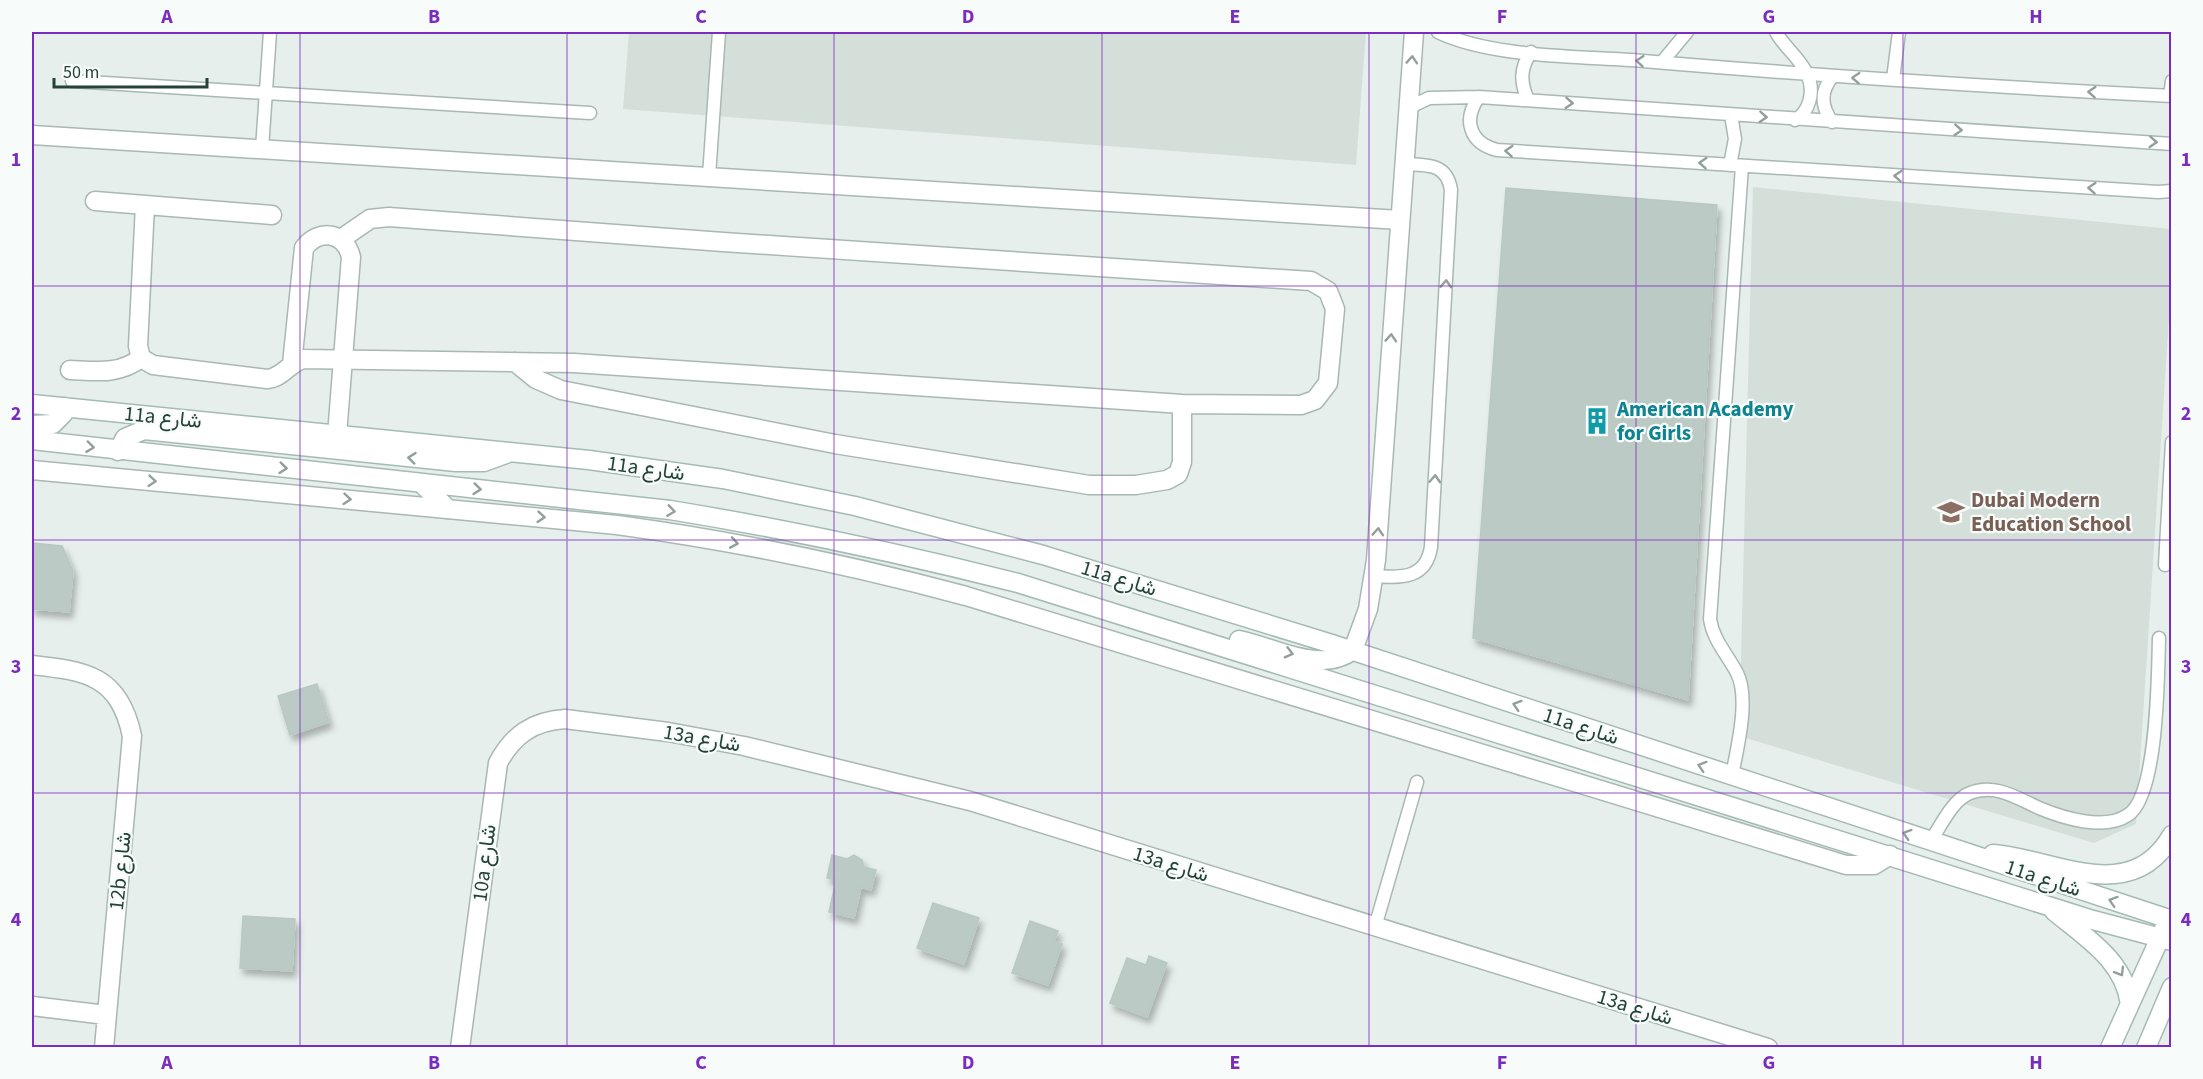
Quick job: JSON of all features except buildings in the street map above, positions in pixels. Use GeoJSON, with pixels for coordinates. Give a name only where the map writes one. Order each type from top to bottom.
{"type":"FeatureCollection","features":[{"type":"Feature","properties":{"kind":"street"},"geometry":{"type":"LineString","coordinates":[[1211,643],[1238,640],[1327,662],[1345,656],[1353,650],[1368,609],[1374,576],[1414,32]]}},
{"type":"Feature","properties":{"kind":"street"},"geometry":{"type":"LineString","coordinates":[[32,135],[1400,220]]}},
{"type":"Feature","properties":{"kind":"street"},"geometry":{"type":"LineString","coordinates":[[95,201],[272,215]]}},
{"type":"Feature","properties":{"kind":"street"},"geometry":{"type":"LineString","coordinates":[[145,205],[138,346],[141,358],[153,365],[267,379],[279,376],[292,364],[303,359],[574,363],[1182,404],[1301,405],[1315,400],[1328,383],[1335,309],[1328,291],[1311,281],[712,242],[389,217],[370,219],[341,239]]}},
{"type":"Feature","properties":{"kind":"street"},"geometry":{"type":"LineString","coordinates":[[292,364],[304,248],[316,236],[325,234],[341,239],[351,257],[337,435]]}},
{"type":"Feature","properties":{"kind":"street"},"geometry":{"type":"LineString","coordinates":[[70,370],[113,371],[141,358]]}},
{"type":"Feature","properties":{"kind":"street"},"geometry":{"type":"LineString","coordinates":[[515,362],[536,379],[561,390],[835,444],[1101,486],[1153,483],[1167,480],[1178,474],[1182,462],[1182,404]]}},
{"type":"Feature","properties":{"kind":"street","name":"11a شارع"},"geometry":{"type":"LineString","coordinates":[[32,404],[510,452],[723,479],[855,506],[1043,555],[1353,650],[1965,854],[2170,916]]}},
{"type":"Feature","properties":{"kind":"street"},"geometry":{"type":"LineString","coordinates":[[32,426],[53,424],[63,414],[65,407]]}},
{"type":"Feature","properties":{"kind":"street"},"geometry":{"type":"LineString","coordinates":[[118,451],[124,438],[144,429],[470,463],[484,462],[510,452]]}},
{"type":"Feature","properties":{"kind":"street","name":"11a شارع"},"geometry":{"type":"LineString","coordinates":[[32,440],[670,510],[845,542],[1018,583],[2165,940]]}},
{"type":"Feature","properties":{"kind":"street"},"geometry":{"type":"LineString","coordinates":[[32,470],[580,521],[687,535],[792,554],[966,596],[1846,865],[1874,864],[1890,855]]}},
{"type":"Feature","properties":{"kind":"street"},"geometry":{"type":"LineString","coordinates":[[421,483],[448,509]]}},
{"type":"Feature","properties":{"kind":"street","name":"12b شارع"},"geometry":{"type":"LineString","coordinates":[[32,665],[90,674],[105,684],[118,697],[128,716],[132,736],[104,1047]]}},
{"type":"Feature","properties":{"kind":"street","name":"13a شارع"},"geometry":{"type":"LineString","coordinates":[[565,719],[679,734],[895,781],[969,801],[1768,1047]]}},
{"type":"Feature","properties":{"kind":"street","name":"10a شارع"},"geometry":{"type":"LineString","coordinates":[[460,1047],[498,763],[506,748],[517,735],[548,720],[565,719]]}},
{"type":"Feature","properties":{"kind":"street"},"geometry":{"type":"LineString","coordinates":[[1965,854],[2018,857],[2089,875],[2109,875],[2128,871],[2146,863],[2158,853],[2172,835]]}},
{"type":"Feature","properties":{"kind":"street"},"geometry":{"type":"LineString","coordinates":[[2046,904],[2112,960],[2124,978],[2130,1004]]}},
{"type":"Feature","properties":{"kind":"street"},"geometry":{"type":"LineString","coordinates":[[2110,1047],[2130,1004],[2165,940],[2170,916]]}},
{"type":"Feature","properties":{"kind":"street"},"geometry":{"type":"LineString","coordinates":[[2146,1047],[2172,987]]}},
{"type":"Feature","properties":{"kind":"street"},"geometry":{"type":"LineString","coordinates":[[32,1006],[106,1015]]}},
{"type":"Feature","properties":{"kind":"lane"},"geometry":{"type":"LineString","coordinates":[[262,148],[270,32]]}},
{"type":"Feature","properties":{"kind":"lane"},"geometry":{"type":"LineString","coordinates":[[709,176],[719,32]]}},
{"type":"Feature","properties":{"kind":"lane"},"geometry":{"type":"LineString","coordinates":[[1438,32],[1477,45],[1532,52],[1832,76],[2171,96],[2172,81]]}},
{"type":"Feature","properties":{"kind":"lane"},"geometry":{"type":"LineString","coordinates":[[1662,63],[1687,32]]}},
{"type":"Feature","properties":{"kind":"lane"},"geometry":{"type":"LineString","coordinates":[[1776,32],[1808,74],[1810,96],[1808,108],[1795,120]]}},
{"type":"Feature","properties":{"kind":"lane"},"geometry":{"type":"LineString","coordinates":[[1893,79],[1899,32]]}},
{"type":"Feature","properties":{"kind":"lane"},"geometry":{"type":"LineString","coordinates":[[1528,100],[1521,80],[1526,60],[1532,52]]}},
{"type":"Feature","properties":{"kind":"lane"},"geometry":{"type":"LineString","coordinates":[[1832,76],[1826,84],[1823,104],[1832,122]]}},
{"type":"Feature","properties":{"kind":"lane"},"geometry":{"type":"LineString","coordinates":[[72,81],[590,113]]}},
{"type":"Feature","properties":{"kind":"lane"},"geometry":{"type":"LineString","coordinates":[[1408,108],[1416,102],[1442,96],[1479,97],[2172,144]]}},
{"type":"Feature","properties":{"kind":"lane"},"geometry":{"type":"LineString","coordinates":[[1479,97],[1472,107],[1469,118],[1470,130],[1476,140],[1486,147],[1497,150],[2158,192],[2172,190]]}},
{"type":"Feature","properties":{"kind":"lane"},"geometry":{"type":"LineString","coordinates":[[1731,115],[1736,166],[1710,619],[1714,636],[1742,687],[1739,736],[1732,776]]}},
{"type":"Feature","properties":{"kind":"lane"},"geometry":{"type":"LineString","coordinates":[[1374,576],[1403,578],[1412,576],[1426,564],[1431,547],[1451,190],[1444,172],[1436,166],[1404,164]]}},
{"type":"Feature","properties":{"kind":"lane"},"geometry":{"type":"LineString","coordinates":[[2165,565],[2172,441]]}},
{"type":"Feature","properties":{"kind":"lane"},"geometry":{"type":"LineString","coordinates":[[1930,842],[1959,799],[1979,790],[2001,791],[2050,812],[2075,819],[2114,820],[2134,810],[2141,797],[2153,742],[2159,638]]}},
{"type":"Feature","properties":{"kind":"lane"},"geometry":{"type":"LineString","coordinates":[[1375,927],[1417,783]]}},
{"type":"Feature","properties":{"kind":"shaded area"},"geometry":{"type":"Polygon","coordinates":[[[629,32],[1366,32],[1356,165],[623,109],[629,32]]]}},
{"type":"Feature","properties":{"kind":"shaded area","name":"Dubai Modern Education School"},"geometry":{"type":"Polygon","coordinates":[[[1753,187],[2171,229],[2171,287],[2136,824],[2094,843],[1739,736],[1753,187]]]}},
{"type":"Feature","properties":{"kind":"place","name":"American Academy for Girls"},"geometry":{"type":"Point","coordinates":[1597,421]}},
{"type":"Feature","properties":{"kind":"place","name":"Dubai Modern Education School"},"geometry":{"type":"Point","coordinates":[1951,512]}}]}
